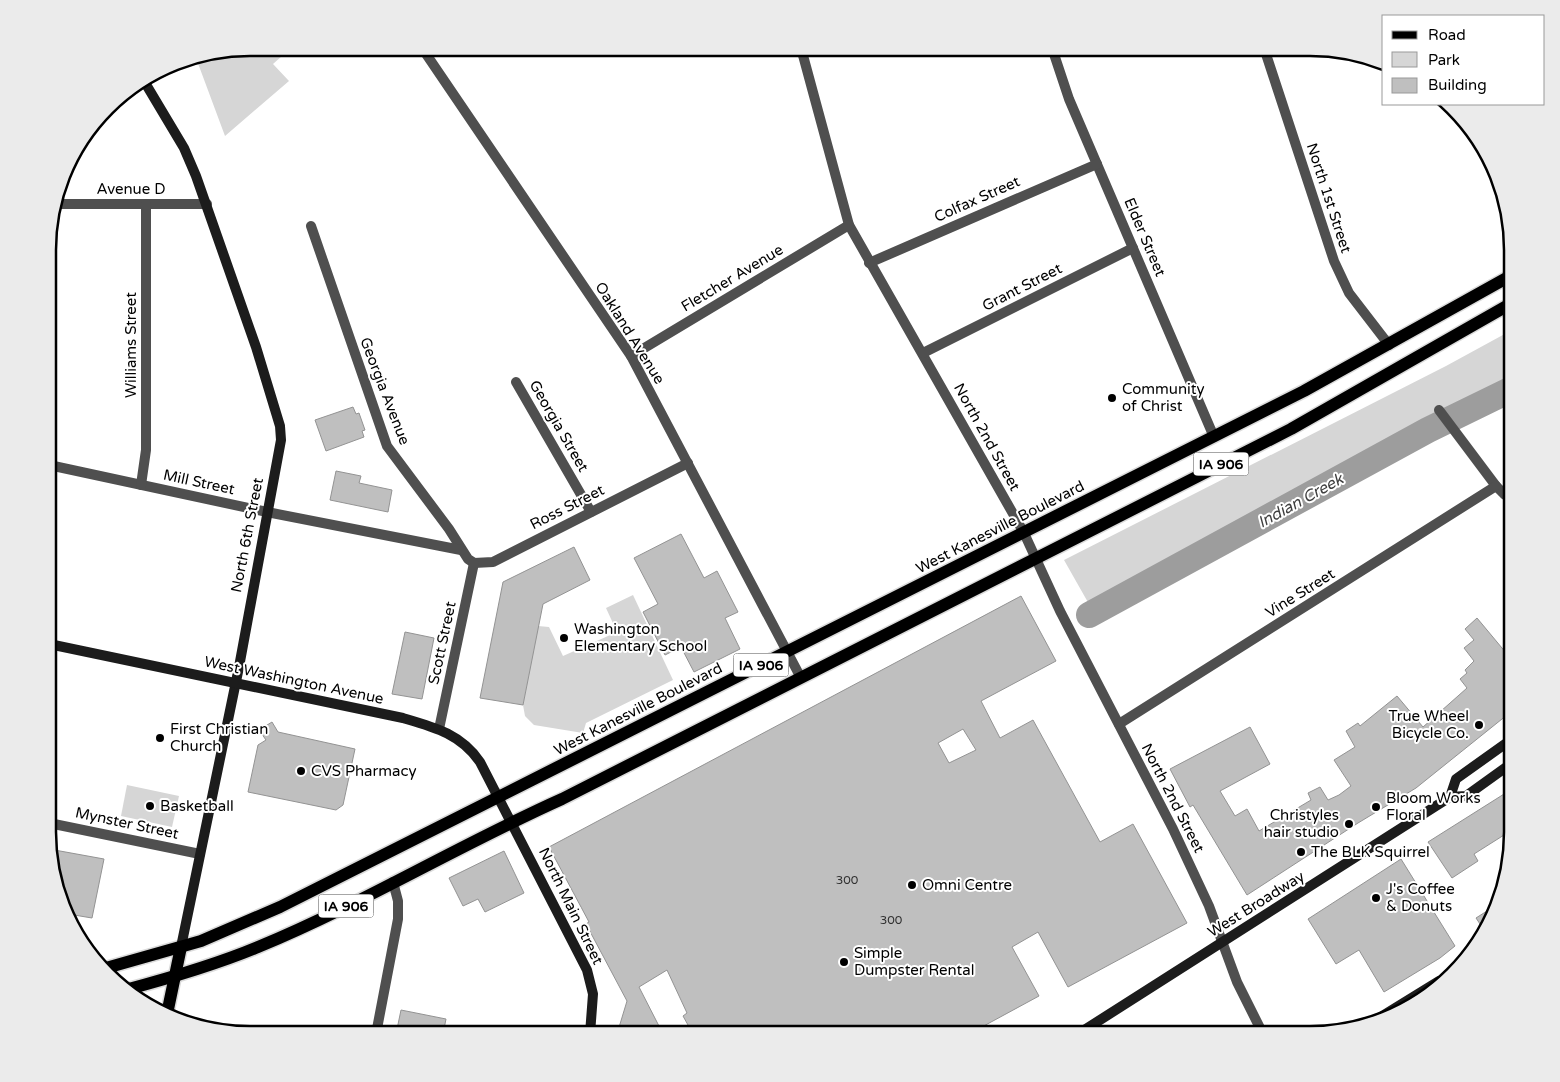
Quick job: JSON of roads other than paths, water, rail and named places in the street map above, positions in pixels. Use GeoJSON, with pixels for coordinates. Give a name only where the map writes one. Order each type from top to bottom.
{"type":"FeatureCollection","features":[{"type":"Feature","properties":{"kind":"main road","name":"IA 906"},"geometry":{"type":"LineString","coordinates":[[1389,345],[1504,280]]}},
{"type":"Feature","properties":{"kind":"main road","name":"IA 906"},"geometry":{"type":"LineString","coordinates":[[134,987],[210,966],[259,947],[393,882],[511,821],[562,799],[1291,429],[1504,308]]}},
{"type":"Feature","properties":{"kind":"main road","name":"West Kanesville Boulevard"},"geometry":{"type":"LineString","coordinates":[[111,967],[181,947],[280,907],[1214,437],[1389,345]]}},
{"type":"Feature","properties":{"kind":"main road","name":"North 6th Street"},"geometry":{"type":"LineString","coordinates":[[168,1007],[181,947]]}},
{"type":"Feature","properties":{"kind":"street","name":"Oakland Avenue"},"geometry":{"type":"LineString","coordinates":[[427,56],[631,356],[801,678]]}},
{"type":"Feature","properties":{"kind":"street","name":"North 2nd Street"},"geometry":{"type":"LineString","coordinates":[[803,56],[849,225],[1024,533],[1034,558],[1173,828],[1223,942],[1237,982],[1259,1026]]}},
{"type":"Feature","properties":{"kind":"street","name":"Elder Street"},"geometry":{"type":"LineString","coordinates":[[1055,56],[1069,98],[1214,437]]}},
{"type":"Feature","properties":{"kind":"street","name":"North 1st Street"},"geometry":{"type":"LineString","coordinates":[[1267,56],[1334,261],[1349,293],[1389,345]]}},
{"type":"Feature","properties":{"kind":"street","name":"North 6th Street"},"geometry":{"type":"LineString","coordinates":[[147,86],[184,148],[207,204],[280,426],[281,440],[235,682],[181,947]]}},
{"type":"Feature","properties":{"kind":"street","name":"Colfax Street"},"geometry":{"type":"LineString","coordinates":[[869,263],[1097,164]]}},
{"type":"Feature","properties":{"kind":"street","name":"Avenue D"},"geometry":{"type":"LineString","coordinates":[[62,204],[207,204]]}},
{"type":"Feature","properties":{"kind":"street","name":"Williams Street"},"geometry":{"type":"LineString","coordinates":[[141,485],[146,450],[146,204]]}},
{"type":"Feature","properties":{"kind":"street","name":"Fletcher Avenue"},"geometry":{"type":"LineString","coordinates":[[631,356],[849,225]]}},
{"type":"Feature","properties":{"kind":"street","name":"Georgia Avenue"},"geometry":{"type":"LineString","coordinates":[[311,226],[387,446],[449,529],[461,550]]}},
{"type":"Feature","properties":{"kind":"street","name":"Grant Street"},"geometry":{"type":"LineString","coordinates":[[923,354],[1133,248]]}},
{"type":"Feature","properties":{"kind":"street","name":"Georgia Street"},"geometry":{"type":"LineString","coordinates":[[516,382],[591,512]]}},
{"type":"Feature","properties":{"kind":"street"},"geometry":{"type":"LineString","coordinates":[[1439,410],[1504,494]]}},
{"type":"Feature","properties":{"kind":"street","name":"Ross Street"},"geometry":{"type":"LineString","coordinates":[[474,563],[492,562],[688,463]]}},
{"type":"Feature","properties":{"kind":"street","name":"Mill Street"},"geometry":{"type":"LineString","coordinates":[[56,467],[267,512],[461,550]]}},
{"type":"Feature","properties":{"kind":"street","name":"Vine Street"},"geometry":{"type":"LineString","coordinates":[[1119,724],[1496,486]]}},
{"type":"Feature","properties":{"kind":"street"},"geometry":{"type":"LineString","coordinates":[[461,550],[468,560],[474,563]]}},
{"type":"Feature","properties":{"kind":"street","name":"Scott Street"},"geometry":{"type":"LineString","coordinates":[[439,729],[474,563]]}},
{"type":"Feature","properties":{"kind":"street","name":"West Washington Avenue"},"geometry":{"type":"LineString","coordinates":[[56,645],[403,718],[439,729],[456,736],[469,747],[499,798]]}},
{"type":"Feature","properties":{"kind":"street"},"geometry":{"type":"LineString","coordinates":[[1450,797],[1456,779],[1504,745]]}},
{"type":"Feature","properties":{"kind":"street","name":"West Broadway"},"geometry":{"type":"LineString","coordinates":[[1091,1026],[1450,797],[1466,796],[1504,769]]}},
{"type":"Feature","properties":{"kind":"street","name":"North Main Street"},"geometry":{"type":"LineString","coordinates":[[499,798],[587,970],[593,994],[591,1026]]}},
{"type":"Feature","properties":{"kind":"street","name":"Mynster Street"},"geometry":{"type":"LineString","coordinates":[[56,823],[200,854]]}},
{"type":"Feature","properties":{"kind":"street"},"geometry":{"type":"LineString","coordinates":[[378,1026],[395,944],[398,919],[398,901],[393,882]]}},
{"type":"Feature","properties":{"kind":"waterway","name":"Indian Creek"},"geometry":{"type":"LineString","coordinates":[[1089,615],[1428,430],[1504,393]]}},
{"type":"Feature","properties":{"kind":"place","name":"Community of Christ"},"geometry":{"type":"Point","coordinates":[1112,398]}},
{"type":"Feature","properties":{"kind":"place","name":"Washington Elementary School"},"geometry":{"type":"Point","coordinates":[564,638]}},
{"type":"Feature","properties":{"kind":"place","name":"True Wheel Bicycle Co."},"geometry":{"type":"Point","coordinates":[1479,725]}},
{"type":"Feature","properties":{"kind":"place","name":"First Christian Church"},"geometry":{"type":"Point","coordinates":[160,738]}},
{"type":"Feature","properties":{"kind":"place","name":"CVS Pharmacy"},"geometry":{"type":"Point","coordinates":[301,771]}},
{"type":"Feature","properties":{"kind":"place","name":"Basketball"},"geometry":{"type":"Point","coordinates":[150,806]}},
{"type":"Feature","properties":{"kind":"place","name":"Bloom Works Floral"},"geometry":{"type":"Point","coordinates":[1376,807]}},
{"type":"Feature","properties":{"kind":"place","name":"Christyles hair studio"},"geometry":{"type":"Point","coordinates":[1349,824]}},
{"type":"Feature","properties":{"kind":"place","name":"The BLK Squirrel"},"geometry":{"type":"Point","coordinates":[1301,852]}},
{"type":"Feature","properties":{"kind":"place","name":"Omni Centre"},"geometry":{"type":"Point","coordinates":[912,885]}},
{"type":"Feature","properties":{"kind":"place","name":"J's Coffee & Donuts"},"geometry":{"type":"Point","coordinates":[1376,898]}},
{"type":"Feature","properties":{"kind":"place","name":"Simple Dumpster Rental"},"geometry":{"type":"Point","coordinates":[844,962]}}]}
